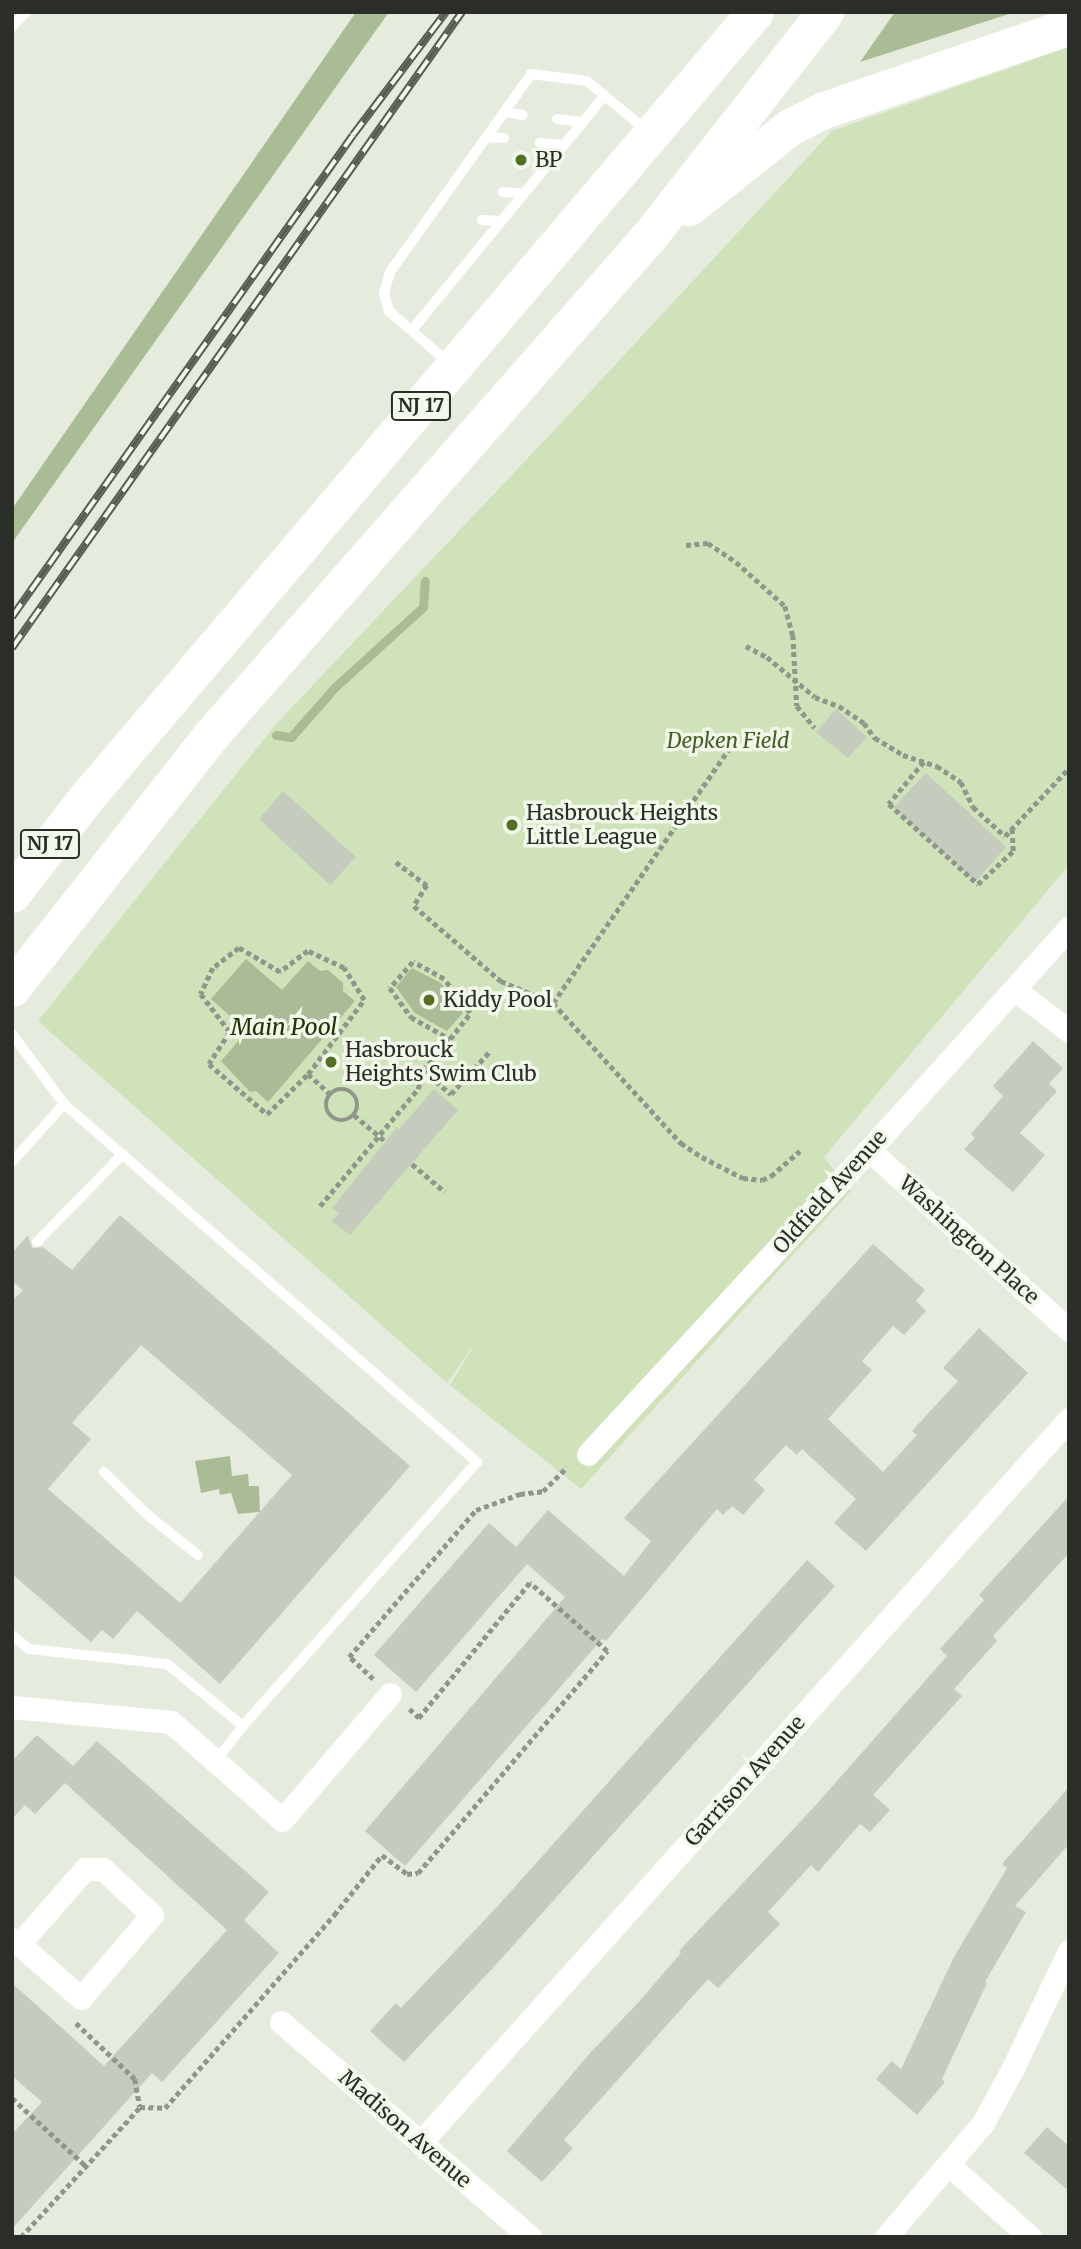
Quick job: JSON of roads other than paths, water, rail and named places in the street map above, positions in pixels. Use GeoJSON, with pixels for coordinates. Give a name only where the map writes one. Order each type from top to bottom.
{"type":"FeatureCollection","features":[{"type":"Feature","properties":{"kind":"highway","name":"NJ 17"},"geometry":{"type":"LineString","coordinates":[[12,894],[86,798],[755,12]]}},
{"type":"Feature","properties":{"kind":"highway","name":"NJ 17"},"geometry":{"type":"LineString","coordinates":[[12,988],[211,735],[651,234],[825,12]]}},
{"type":"Feature","properties":{"kind":"highway"},"geometry":{"type":"LineString","coordinates":[[651,234],[722,183],[790,127],[824,110],[1069,26]]}},
{"type":"Feature","properties":{"kind":"street","name":"Oldfield Avenue"},"geometry":{"type":"LineString","coordinates":[[588,1454],[870,1150],[1069,928]]}},
{"type":"Feature","properties":{"kind":"street"},"geometry":{"type":"LineString","coordinates":[[1014,989],[1069,1031]]}},
{"type":"Feature","properties":{"kind":"street","name":"Washington Place"},"geometry":{"type":"LineString","coordinates":[[870,1150],[1069,1331]]}},
{"type":"Feature","properties":{"kind":"street","name":"Garrison Avenue"},"geometry":{"type":"LineString","coordinates":[[421,2143],[1069,1419]]}},
{"type":"Feature","properties":{"kind":"street"},"geometry":{"type":"LineString","coordinates":[[12,1707],[171,1723],[282,1819],[390,1694]]}},
{"type":"Feature","properties":{"kind":"street"},"geometry":{"type":"LineString","coordinates":[[85,1869],[103,1869],[152,1915],[81,1998],[16,1942],[85,1869]]}},
{"type":"Feature","properties":{"kind":"street"},"geometry":{"type":"LineString","coordinates":[[886,2237],[983,2123],[1005,2084],[1069,1951]]}},
{"type":"Feature","properties":{"kind":"street","name":"Madison Avenue"},"geometry":{"type":"LineString","coordinates":[[281,2022],[530,2237]]}},
{"type":"Feature","properties":{"kind":"street"},"geometry":{"type":"LineString","coordinates":[[949,2165],[1030,2237]]}},
{"type":"Feature","properties":{"kind":"lane"},"geometry":{"type":"LineString","coordinates":[[12,27],[26,12]]}},
{"type":"Feature","properties":{"kind":"lane"},"geometry":{"type":"LineString","coordinates":[[454,367],[390,311],[384,293],[390,272],[531,74],[587,81],[651,135]]}},
{"type":"Feature","properties":{"kind":"lane"},"geometry":{"type":"LineString","coordinates":[[412,330],[604,96]]}},
{"type":"Feature","properties":{"kind":"lane"},"geometry":{"type":"LineString","coordinates":[[504,112],[523,115]]}},
{"type":"Feature","properties":{"kind":"lane"},"geometry":{"type":"LineString","coordinates":[[557,119],[582,122]]}},
{"type":"Feature","properties":{"kind":"lane"},"geometry":{"type":"LineString","coordinates":[[487,136],[503,138]]}},
{"type":"Feature","properties":{"kind":"lane"},"geometry":{"type":"LineString","coordinates":[[540,143],[563,145]]}},
{"type":"Feature","properties":{"kind":"lane"},"geometry":{"type":"LineString","coordinates":[[451,187],[464,188]]}},
{"type":"Feature","properties":{"kind":"lane"},"geometry":{"type":"LineString","coordinates":[[503,192],[524,194]]}},
{"type":"Feature","properties":{"kind":"lane"},"geometry":{"type":"LineString","coordinates":[[431,215],[444,216]]}},
{"type":"Feature","properties":{"kind":"lane"},"geometry":{"type":"LineString","coordinates":[[482,220],[501,221]]}},
{"type":"Feature","properties":{"kind":"lane"},"geometry":{"type":"LineString","coordinates":[[12,1034],[64,1104],[477,1462],[243,1726],[215,1762]]}},
{"type":"Feature","properties":{"kind":"lane"},"geometry":{"type":"LineString","coordinates":[[12,1163],[64,1104]]}},
{"type":"Feature","properties":{"kind":"lane"},"geometry":{"type":"LineString","coordinates":[[37,1242],[122,1154]]}},
{"type":"Feature","properties":{"kind":"lane"},"geometry":{"type":"LineString","coordinates":[[104,1472],[150,1517],[198,1555]]}},
{"type":"Feature","properties":{"kind":"lane"},"geometry":{"type":"LineString","coordinates":[[12,1635],[29,1649],[167,1664],[243,1726]]}},
{"type":"Feature","properties":{"kind":"water"},"geometry":{"type":"Polygon","coordinates":[[[356,12],[389,12],[12,543],[12,509],[356,12]]]}},
{"type":"Feature","properties":{"kind":"water"},"geometry":{"type":"Polygon","coordinates":[[[895,12],[1015,12],[860,62],[895,12]]]}},
{"type":"Feature","properties":{"kind":"water","name":"Main Pool"},"geometry":{"type":"Polygon","coordinates":[[[246,959],[282,990],[308,961],[320,971],[328,970],[343,983],[343,991],[355,1001],[268,1102],[256,1091],[250,1092],[221,1061],[247,1031],[211,999],[246,959]]]}},
{"type":"Feature","properties":{"kind":"water","name":"Kiddy Pool"},"geometry":{"type":"Polygon","coordinates":[[[412,968],[441,983],[463,1013],[447,1031],[415,1013],[396,987],[412,968]]]}},
{"type":"Feature","properties":{"kind":"water"},"geometry":{"type":"Polygon","coordinates":[[[230,1456],[232,1476],[248,1474],[249,1486],[259,1486],[260,1512],[238,1514],[231,1493],[220,1495],[219,1489],[201,1493],[195,1461],[230,1456]]]}},
{"type":"Feature","properties":{"kind":"waterway"},"geometry":{"type":"LineString","coordinates":[[276,735],[291,737],[334,688],[423,607],[425,581]]}},
{"type":"Feature","properties":{"kind":"railway"},"geometry":{"type":"LineString","coordinates":[[12,617],[353,135],[446,12]]}},
{"type":"Feature","properties":{"kind":"railway"},"geometry":{"type":"LineString","coordinates":[[12,648],[462,12]]}},
{"type":"Feature","properties":{"kind":"place","name":"BP"},"geometry":{"type":"Point","coordinates":[521,160]}},
{"type":"Feature","properties":{"kind":"place","name":"Hasbrouck Heights Little League"},"geometry":{"type":"Point","coordinates":[512,825]}},
{"type":"Feature","properties":{"kind":"place","name":"Kiddy Pool"},"geometry":{"type":"Point","coordinates":[429,1000]}},
{"type":"Feature","properties":{"kind":"place","name":"Hasbrouck Heights Swim Club"},"geometry":{"type":"Point","coordinates":[331,1062]}},
{"type":"Feature","properties":{"kind":"park label","name":"Depken Field"},"geometry":{"type":"Point","coordinates":[728,741]}}]}
